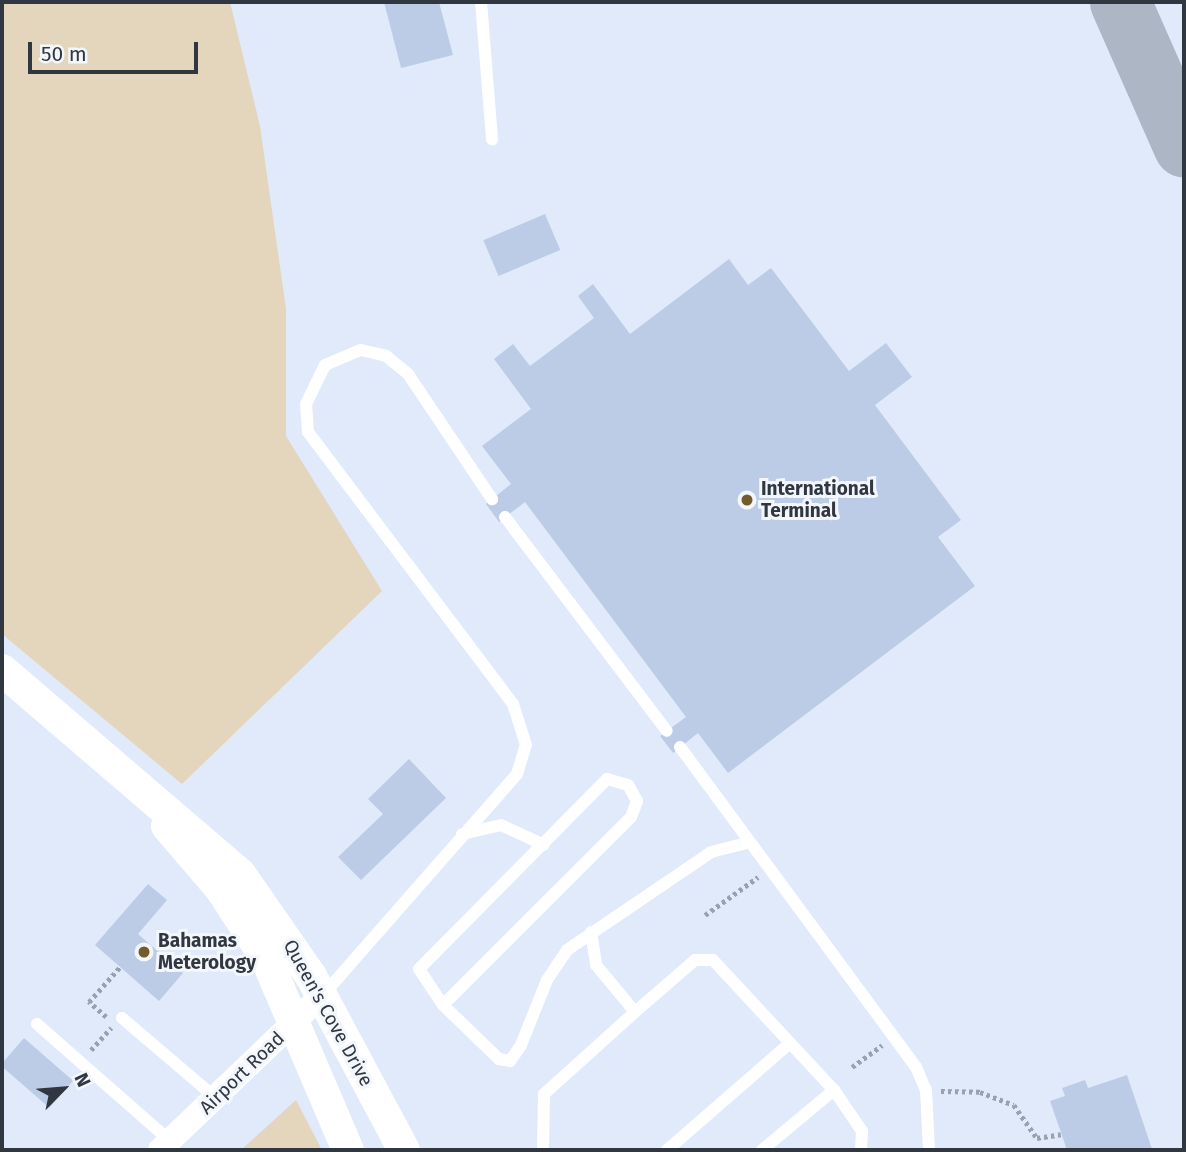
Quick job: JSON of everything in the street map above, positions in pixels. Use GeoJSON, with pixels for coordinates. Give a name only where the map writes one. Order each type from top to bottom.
{"type":"FeatureCollection","features":[{"type":"Feature","properties":{"kind":"street","name":"Queen's Cove Drive"},"geometry":{"type":"LineString","coordinates":[[2,670],[148,799],[200,836],[240,874],[323,995],[404,1150]]}},
{"type":"Feature","properties":{"kind":"street","name":"Queen's Cove Drive"},"geometry":{"type":"LineString","coordinates":[[148,799],[252,934],[296,1021],[348,1150]]}},
{"type":"Feature","properties":{"kind":"street","name":"Airport Road"},"geometry":{"type":"LineString","coordinates":[[165,1146],[323,995]]}},
{"type":"Feature","properties":{"kind":"lane"},"geometry":{"type":"LineString","coordinates":[[481,2],[492,140]]}},
{"type":"Feature","properties":{"kind":"lane"},"geometry":{"type":"LineString","coordinates":[[323,995],[525,761],[523,725],[308,432],[306,404],[325,365],[361,350],[386,356],[408,374],[492,499]]}},
{"type":"Feature","properties":{"kind":"lane"},"geometry":{"type":"LineString","coordinates":[[505,517],[667,731]]}},
{"type":"Feature","properties":{"kind":"lane"},"geometry":{"type":"LineString","coordinates":[[680,747],[747,844],[895,1036],[926,1090],[929,1150]]}},
{"type":"Feature","properties":{"kind":"lane"},"geometry":{"type":"LineString","coordinates":[[443,1004],[631,817],[637,801],[628,785],[607,779],[419,969],[443,1004],[499,1059],[510,1061],[547,980],[567,950],[711,852],[747,844]]}},
{"type":"Feature","properties":{"kind":"lane"},"geometry":{"type":"LineString","coordinates":[[462,834],[500,825],[544,845]]}},
{"type":"Feature","properties":{"kind":"lane"},"geometry":{"type":"LineString","coordinates":[[591,932],[596,965],[635,1012]]}},
{"type":"Feature","properties":{"kind":"lane"},"geometry":{"type":"LineString","coordinates":[[543,1150],[544,1094],[635,1012],[703,956],[713,960],[834,1090],[863,1130],[861,1150]]}},
{"type":"Feature","properties":{"kind":"lane"},"geometry":{"type":"LineString","coordinates":[[122,1017],[216,1098]]}},
{"type":"Feature","properties":{"kind":"lane"},"geometry":{"type":"LineString","coordinates":[[37,1024],[165,1146]]}},
{"type":"Feature","properties":{"kind":"lane"},"geometry":{"type":"LineString","coordinates":[[667,1150],[790,1043]]}},
{"type":"Feature","properties":{"kind":"lane"},"geometry":{"type":"LineString","coordinates":[[762,1150],[834,1090]]}},
{"type":"Feature","properties":{"kind":"path"},"geometry":{"type":"LineString","coordinates":[[705,915],[768,869]]}},
{"type":"Feature","properties":{"kind":"path"},"geometry":{"type":"LineString","coordinates":[[79,1063],[114,1024],[89,1002],[120,967]]}},
{"type":"Feature","properties":{"kind":"path"},"geometry":{"type":"LineString","coordinates":[[852,1067],[895,1036]]}},
{"type":"Feature","properties":{"kind":"path"},"geometry":{"type":"LineString","coordinates":[[926,1090],[980,1092],[1014,1105],[1037,1138],[1061,1134]]}},
{"type":"Feature","properties":{"kind":"shaded area"},"geometry":{"type":"Polygon","coordinates":[[[2,2],[230,2],[260,126],[286,309],[286,436],[382,591],[182,784],[2,634],[2,2]]]}},
{"type":"Feature","properties":{"kind":"shaded area"},"geometry":{"type":"Polygon","coordinates":[[[296,1100],[322,1150],[241,1150],[296,1100]]]}},
{"type":"Feature","properties":{"kind":"building"},"geometry":{"type":"Polygon","coordinates":[[[384,2],[439,2],[453,55],[401,68],[384,2]]]}},
{"type":"Feature","properties":{"kind":"building"},"geometry":{"type":"Polygon","coordinates":[[[545,214],[560,250],[499,276],[483,240],[545,214]]]}},
{"type":"Feature","properties":{"kind":"building","name":"International Terminal"},"geometry":{"type":"Polygon","coordinates":[[[729,259],[748,285],[771,268],[849,371],[886,343],[912,377],[875,405],[961,520],[938,537],[975,586],[728,773],[698,733],[673,753],[660,736],[686,717],[525,502],[499,522],[486,504],[511,484],[482,446],[531,409],[494,359],[513,344],[530,366],[594,318],[578,296],[593,284],[630,334],[729,259]]]}},
{"type":"Feature","properties":{"kind":"building"},"geometry":{"type":"Polygon","coordinates":[[[409,759],[446,798],[361,880],[338,857],[383,814],[368,799],[409,759]]]}},
{"type":"Feature","properties":{"kind":"building"},"geometry":{"type":"Polygon","coordinates":[[[148,884],[167,900],[138,934],[183,973],[159,1001],[95,945],[148,884]]]}},
{"type":"Feature","properties":{"kind":"building"},"geometry":{"type":"Polygon","coordinates":[[[24,1038],[73,1081],[49,1108],[2,1067],[24,1038]]]}},
{"type":"Feature","properties":{"kind":"building"},"geometry":{"type":"Polygon","coordinates":[[[1127,1075],[1152,1149],[1067,1150],[1050,1101],[1065,1096],[1062,1088],[1085,1080],[1088,1088],[1127,1075]]]}},
{"type":"Feature","properties":{"kind":"taxiway"},"geometry":{"type":"LineString","coordinates":[[1120,2],[1184,147]]}},
{"type":"Feature","properties":{"kind":"place","name":"International Terminal"},"geometry":{"type":"Point","coordinates":[747,500]}},
{"type":"Feature","properties":{"kind":"place","name":"Bahamas Meterology"},"geometry":{"type":"Point","coordinates":[144,952]}}]}
